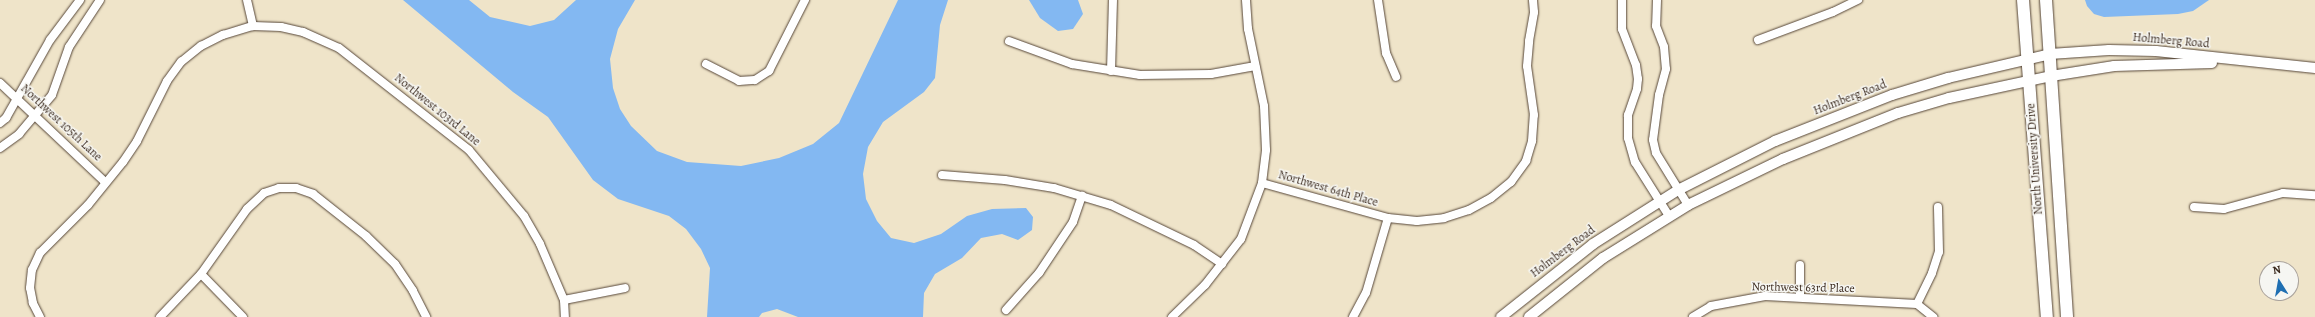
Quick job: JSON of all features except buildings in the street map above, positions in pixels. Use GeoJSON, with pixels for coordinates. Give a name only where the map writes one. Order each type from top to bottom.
{"type":"FeatureCollection","features":[{"type":"Feature","properties":{"kind":"main road","name":"North University Drive"},"geometry":{"type":"LineString","coordinates":[[2023,0],[2047,317]]}},
{"type":"Feature","properties":{"kind":"main road","name":"North University Drive"},"geometry":{"type":"LineString","coordinates":[[2046,0],[2067,317]]}},
{"type":"Feature","properties":{"kind":"street"},"geometry":{"type":"LineString","coordinates":[[0,123],[17,98],[50,40],[80,0]]}},
{"type":"Feature","properties":{"kind":"street"},"geometry":{"type":"LineString","coordinates":[[0,148],[19,134],[52,94],[69,48],[100,0]]}},
{"type":"Feature","properties":{"kind":"street"},"geometry":{"type":"LineString","coordinates":[[247,0],[253,26]]}},
{"type":"Feature","properties":{"kind":"street"},"geometry":{"type":"LineString","coordinates":[[706,64],[739,81],[755,80],[769,71],[805,0]]}},
{"type":"Feature","properties":{"kind":"street"},"geometry":{"type":"LineString","coordinates":[[1111,71],[1113,0]]}},
{"type":"Feature","properties":{"kind":"street"},"geometry":{"type":"LineString","coordinates":[[1172,317],[1205,285],[1241,239],[1262,182],[1266,150],[1264,106],[1248,29],[1246,0]]}},
{"type":"Feature","properties":{"kind":"street"},"geometry":{"type":"LineString","coordinates":[[1378,0],[1386,53],[1396,77]]}},
{"type":"Feature","properties":{"kind":"street","name":"Northwest 64th Place"},"geometry":{"type":"LineString","coordinates":[[1262,182],[1388,218],[1417,221],[1444,218],[1469,210],[1491,198],[1511,182],[1526,162],[1532,141],[1534,115],[1527,66],[1529,41],[1534,12],[1533,0]]}},
{"type":"Feature","properties":{"kind":"street"},"geometry":{"type":"LineString","coordinates":[[1622,0],[1622,29],[1636,65],[1638,78],[1637,89],[1628,114],[1628,138],[1636,162],[1670,216]]}},
{"type":"Feature","properties":{"kind":"street"},"geometry":{"type":"LineString","coordinates":[[1657,0],[1656,26],[1664,47],[1666,69],[1659,95],[1653,140],[1656,153],[1688,205]]}},
{"type":"Feature","properties":{"kind":"street"},"geometry":{"type":"LineString","coordinates":[[1758,40],[1833,12],[1858,0]]}},
{"type":"Feature","properties":{"kind":"street","name":"Northwest 103rd Lane"},"geometry":{"type":"LineString","coordinates":[[40,317],[33,303],[30,288],[32,270],[40,254],[88,205],[104,181],[123,162],[137,140],[167,81],[181,62],[201,46],[224,35],[253,26],[281,27],[303,32],[339,48],[469,150],[524,216],[556,275],[564,300],[565,317]]}},
{"type":"Feature","properties":{"kind":"street"},"geometry":{"type":"LineString","coordinates":[[1009,41],[1072,64],[1111,71],[1172,77],[1211,74],[1255,66]]}},
{"type":"Feature","properties":{"kind":"street","name":"Holmberg Road"},"geometry":{"type":"LineString","coordinates":[[1501,317],[1593,244],[1678,190],[1775,141],[1892,95],[1948,78],[2027,58],[2050,54],[2109,50],[2156,51],[2315,68]]}},
{"type":"Feature","properties":{"kind":"street","name":"Holmberg Road"},"geometry":{"type":"LineString","coordinates":[[1529,317],[1603,258],[1688,205],[1783,159],[1898,113],[1964,94],[2051,76],[2136,65],[2258,62]]}},
{"type":"Feature","properties":{"kind":"street","name":"Northwest 105th Lane"},"geometry":{"type":"LineString","coordinates":[[0,83],[36,115],[104,181]]}},
{"type":"Feature","properties":{"kind":"street"},"geometry":{"type":"LineString","coordinates":[[942,175],[1005,180],[1082,196],[1111,204],[1194,245],[1222,264]]}},
{"type":"Feature","properties":{"kind":"street"},"geometry":{"type":"LineString","coordinates":[[160,317],[201,274],[247,210],[264,193],[279,188],[296,188],[313,194],[366,236],[394,264],[413,291],[426,317]]}},
{"type":"Feature","properties":{"kind":"street"},"geometry":{"type":"LineString","coordinates":[[2194,207],[2224,209],[2283,193],[2315,195]]}},
{"type":"Feature","properties":{"kind":"street"},"geometry":{"type":"LineString","coordinates":[[1006,310],[1039,273],[1073,222],[1082,196]]}},
{"type":"Feature","properties":{"kind":"street"},"geometry":{"type":"LineString","coordinates":[[1933,317],[1917,304],[1932,273],[1939,252],[1938,207]]}},
{"type":"Feature","properties":{"kind":"street"},"geometry":{"type":"LineString","coordinates":[[1354,317],[1366,293],[1388,218]]}},
{"type":"Feature","properties":{"kind":"street"},"geometry":{"type":"LineString","coordinates":[[1800,265],[1800,297]]}},
{"type":"Feature","properties":{"kind":"street"},"geometry":{"type":"LineString","coordinates":[[201,274],[243,317]]}},
{"type":"Feature","properties":{"kind":"street"},"geometry":{"type":"LineString","coordinates":[[564,300],[625,288]]}},
{"type":"Feature","properties":{"kind":"street","name":"Northwest 63rd Place"},"geometry":{"type":"LineString","coordinates":[[1693,317],[1711,306],[1737,299],[1800,297],[1917,304]]}},
{"type":"Feature","properties":{"kind":"water"},"geometry":{"type":"Polygon","coordinates":[[[403,0],[469,0],[490,17],[530,26],[554,20],[576,0],[635,0],[618,29],[610,59],[613,88],[620,109],[631,126],[657,151],[687,162],[741,166],[779,158],[813,144],[839,123],[898,0],[948,0],[940,25],[935,78],[924,92],[883,122],[868,147],[863,174],[866,199],[877,221],[891,238],[914,243],[941,234],[967,216],[992,209],[1026,208],[1033,217],[1032,230],[1018,240],[1002,234],[981,238],[962,258],[935,274],[924,293],[923,317],[798,317],[777,309],[762,313],[759,317],[707,317],[710,268],[701,249],[686,229],[669,216],[618,199],[593,180],[548,117],[513,92],[403,0]]]}},
{"type":"Feature","properties":{"kind":"water"},"geometry":{"type":"Polygon","coordinates":[[[1029,0],[1078,0],[1083,14],[1073,29],[1058,31],[1040,18],[1029,0]]]}},
{"type":"Feature","properties":{"kind":"water"},"geometry":{"type":"Polygon","coordinates":[[[2085,0],[2209,0],[2193,11],[2178,14],[2104,17],[2094,14],[2087,6],[2085,0]]]}}]}
